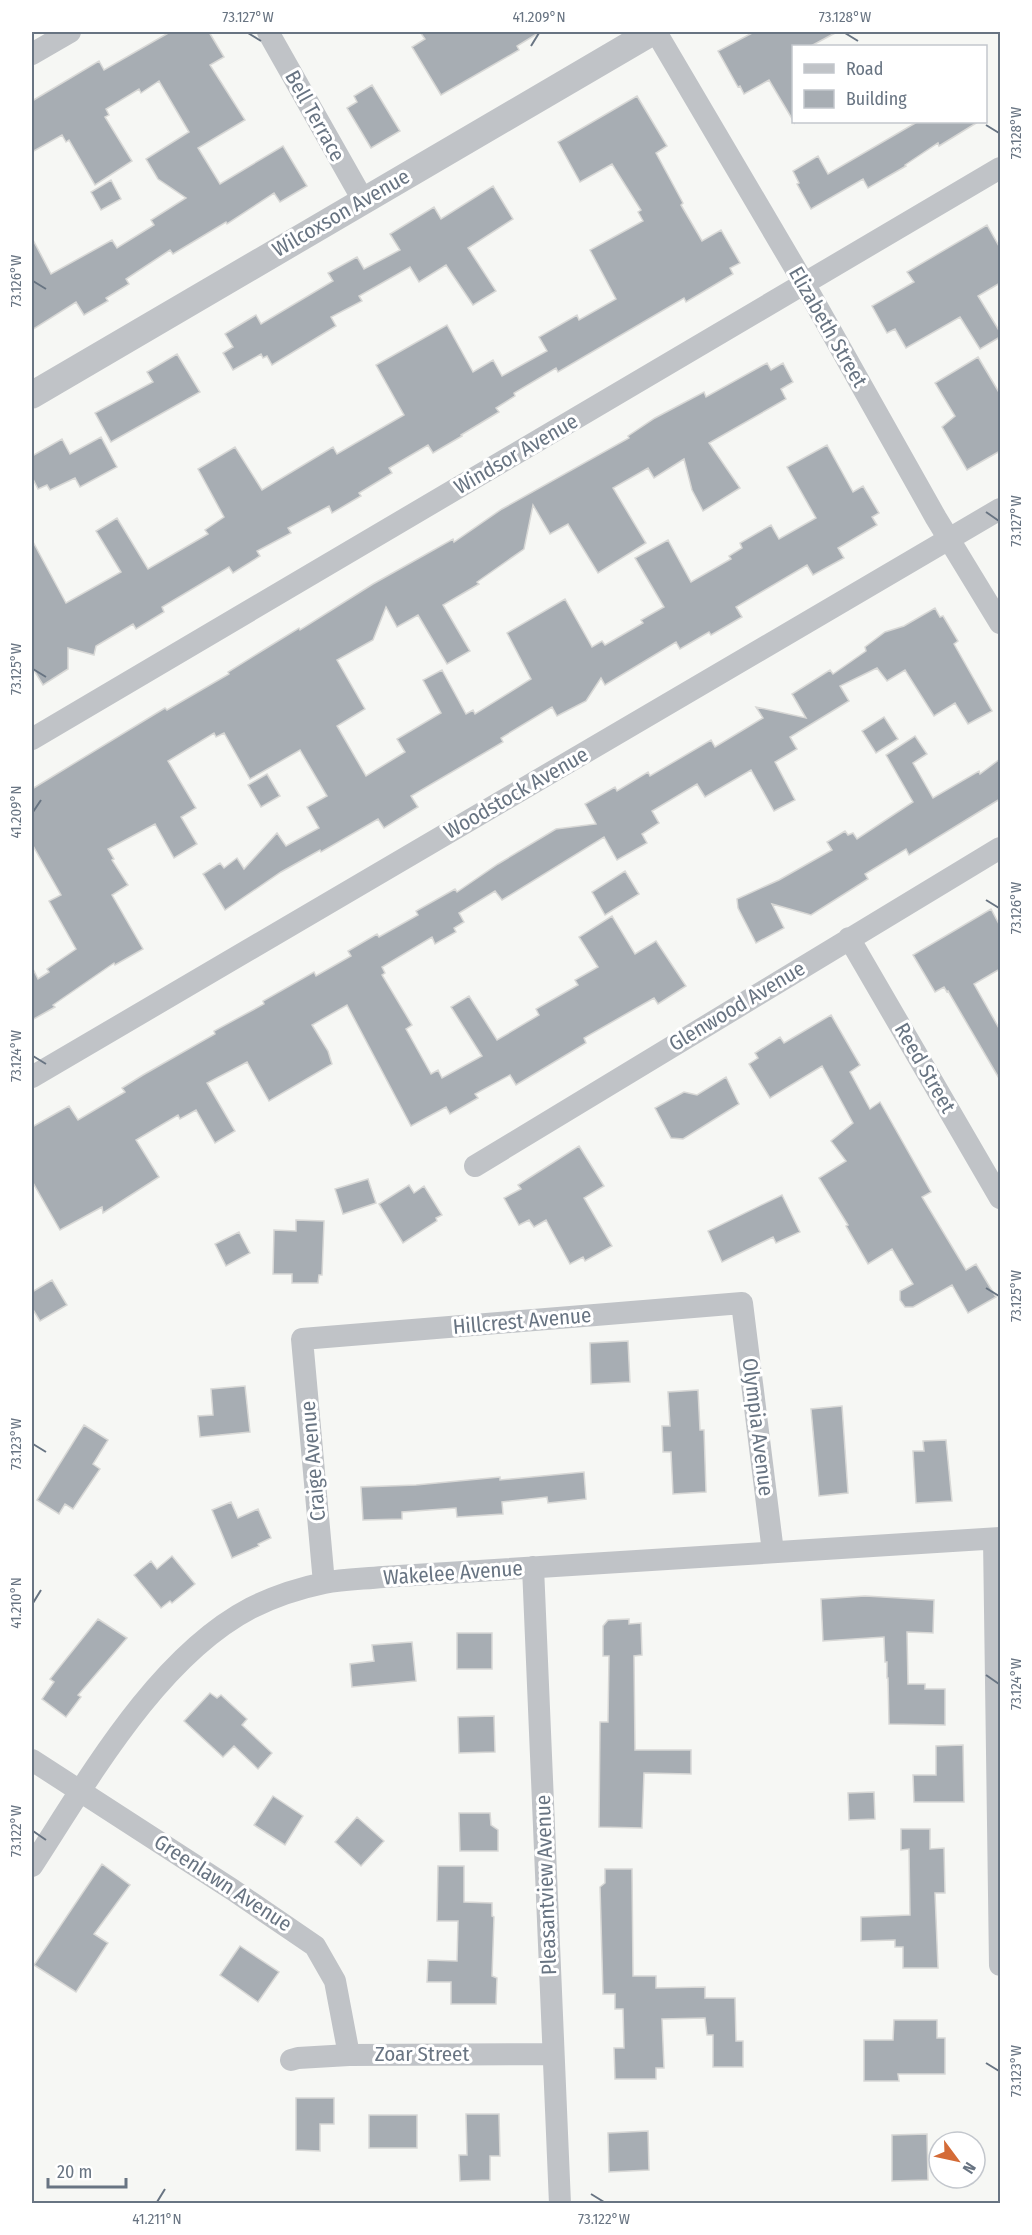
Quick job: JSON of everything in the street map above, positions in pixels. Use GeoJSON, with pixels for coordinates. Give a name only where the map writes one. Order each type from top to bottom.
{"type":"FeatureCollection","features":[{"type":"Feature","properties":{"kind":"street","name":"Bell Terrace"},"geometry":{"type":"LineString","coordinates":[[268,32],[363,200]]}},
{"type":"Feature","properties":{"kind":"street","name":"Wilcoxson Avenue"},"geometry":{"type":"LineString","coordinates":[[32,395],[654,32]]}},
{"type":"Feature","properties":{"kind":"street","name":"Elizabeth Street"},"geometry":{"type":"LineString","coordinates":[[654,32],[805,285],[1000,623]]}},
{"type":"Feature","properties":{"kind":"street"},"geometry":{"type":"LineString","coordinates":[[32,54],[65,33]]}},
{"type":"Feature","properties":{"kind":"street","name":"Windsor Avenue"},"geometry":{"type":"LineString","coordinates":[[32,739],[1000,168]]}},
{"type":"Feature","properties":{"kind":"street","name":"Woodstock Avenue"},"geometry":{"type":"LineString","coordinates":[[32,1077],[1000,509]]}},
{"type":"Feature","properties":{"kind":"street","name":"Glenwood Avenue"},"geometry":{"type":"LineString","coordinates":[[474,1166],[1000,848]]}},
{"type":"Feature","properties":{"kind":"street","name":"Reed Street"},"geometry":{"type":"LineString","coordinates":[[849,938],[1000,1197]]}},
{"type":"Feature","properties":{"kind":"street","name":"Hillcrest Avenue"},"geometry":{"type":"LineString","coordinates":[[302,1339],[742,1303]]}},
{"type":"Feature","properties":{"kind":"street","name":"Olympia Avenue"},"geometry":{"type":"LineString","coordinates":[[742,1303],[773,1552]]}},
{"type":"Feature","properties":{"kind":"street","name":"Craige Avenue"},"geometry":{"type":"LineString","coordinates":[[302,1339],[324,1583]]}},
{"type":"Feature","properties":{"kind":"street"},"geometry":{"type":"LineString","coordinates":[[997,1538],[1000,1965]]}},
{"type":"Feature","properties":{"kind":"street","name":"Wakelee Avenue"},"geometry":{"type":"LineString","coordinates":[[32,1866],[122,1730],[165,1679],[207,1639],[251,1608],[324,1583],[533,1567],[997,1538]]}},
{"type":"Feature","properties":{"kind":"street","name":"Pleasantview Avenue"},"geometry":{"type":"LineString","coordinates":[[533,1567],[560,2204]]}},
{"type":"Feature","properties":{"kind":"street","name":"Greenlawn Avenue"},"geometry":{"type":"LineString","coordinates":[[32,1760],[301,1934],[315,1946],[334,1981],[349,2055]]}},
{"type":"Feature","properties":{"kind":"street","name":"Zoar Street"},"geometry":{"type":"LineString","coordinates":[[291,2060],[349,2055],[554,2054]]}},
{"type":"Feature","properties":{"kind":"building"},"geometry":{"type":"Polygon","coordinates":[[[170,32],[209,32],[224,57],[210,65],[245,120],[198,148],[220,184],[283,146],[307,186],[280,202],[274,193],[227,224],[226,222],[173,254],[170,250],[126,279],[129,284],[106,298],[108,301],[84,315],[76,302],[32,330],[32,238],[51,274],[112,240],[117,248],[154,225],[151,220],[186,198],[158,179],[146,159],[189,132],[159,81],[141,93],[139,89],[106,109],[109,115],[105,117],[132,161],[95,185],[69,140],[66,142],[62,135],[32,152],[32,101],[99,61],[104,70],[170,32]]]}},
{"type":"Feature","properties":{"kind":"building"},"geometry":{"type":"Polygon","coordinates":[[[420,32],[540,32],[517,46],[519,50],[441,95],[412,47],[425,39],[420,32]]]}},
{"type":"Feature","properties":{"kind":"building"},"geometry":{"type":"Polygon","coordinates":[[[754,32],[837,32],[813,45],[792,45],[792,119],[769,80],[744,94],[718,51],[754,32]]]}},
{"type":"Feature","properties":{"kind":"building"},"geometry":{"type":"Polygon","coordinates":[[[372,85],[400,131],[371,148],[347,108],[357,102],[354,96],[372,85]]]}},
{"type":"Feature","properties":{"kind":"building"},"geometry":{"type":"Polygon","coordinates":[[[637,96],[667,146],[656,153],[683,203],[681,205],[702,241],[721,230],[740,263],[730,268],[733,274],[686,302],[684,298],[558,372],[556,368],[514,393],[515,396],[496,408],[499,412],[462,436],[433,453],[428,445],[389,468],[392,473],[359,493],[361,496],[332,513],[329,506],[288,528],[291,533],[257,551],[260,556],[233,573],[229,567],[162,607],[164,612],[136,629],[133,624],[96,646],[94,655],[68,648],[68,669],[43,685],[32,667],[32,540],[66,603],[121,572],[96,531],[117,518],[148,569],[208,534],[205,530],[224,517],[198,469],[235,447],[262,490],[333,447],[337,454],[404,415],[376,365],[447,325],[473,372],[493,360],[502,376],[547,351],[539,337],[577,315],[579,320],[616,299],[590,250],[643,221],[638,212],[641,210],[612,164],[580,182],[558,142],[637,96]]]}},
{"type":"Feature","properties":{"kind":"building"},"geometry":{"type":"Polygon","coordinates":[[[915,123],[976,123],[939,146],[938,143],[906,166],[868,188],[863,179],[811,209],[797,184],[799,183],[793,171],[818,156],[828,174],[915,123]]]}},
{"type":"Feature","properties":{"kind":"building"},"geometry":{"type":"Polygon","coordinates":[[[111,180],[121,199],[101,210],[91,192],[111,180]]]}},
{"type":"Feature","properties":{"kind":"building"},"geometry":{"type":"Polygon","coordinates":[[[493,186],[513,219],[468,248],[496,291],[473,305],[446,265],[419,282],[410,267],[359,296],[362,301],[331,317],[336,326],[272,365],[267,356],[263,358],[261,354],[233,370],[223,353],[233,347],[225,334],[256,315],[261,324],[333,281],[328,273],[357,257],[364,269],[400,250],[390,234],[434,207],[441,219],[493,186]]]}},
{"type":"Feature","properties":{"kind":"building"},"geometry":{"type":"Polygon","coordinates":[[[987,225],[1000,248],[1000,283],[978,296],[1000,332],[1000,337],[980,349],[960,317],[906,348],[895,329],[887,333],[872,306],[914,282],[907,272],[987,225]]]}},
{"type":"Feature","properties":{"kind":"building"},"geometry":{"type":"Polygon","coordinates":[[[177,354],[200,392],[111,442],[95,413],[153,382],[147,372],[177,354]]]}},
{"type":"Feature","properties":{"kind":"building"},"geometry":{"type":"Polygon","coordinates":[[[978,357],[1000,394],[1000,451],[967,470],[942,427],[955,416],[935,383],[978,357]]]}},
{"type":"Feature","properties":{"kind":"building"},"geometry":{"type":"Polygon","coordinates":[[[767,363],[771,370],[783,363],[793,382],[781,389],[786,399],[709,443],[740,488],[703,511],[692,490],[684,459],[654,478],[648,468],[613,488],[646,543],[598,573],[568,524],[550,534],[533,505],[524,549],[477,582],[479,584],[443,605],[470,651],[447,664],[418,615],[397,627],[386,607],[373,640],[337,660],[365,709],[337,726],[366,776],[405,752],[397,739],[441,713],[423,680],[442,670],[466,714],[473,710],[475,714],[531,679],[507,633],[565,599],[592,647],[602,641],[605,645],[643,623],[641,620],[664,607],[635,558],[668,540],[691,582],[731,559],[729,556],[742,548],[740,543],[771,525],[779,539],[816,518],[787,467],[827,445],[853,492],[863,486],[879,513],[872,517],[877,525],[838,548],[844,558],[813,575],[807,565],[736,607],[742,617],[711,635],[709,632],[680,649],[676,642],[605,685],[601,678],[586,701],[557,716],[552,707],[501,738],[503,742],[411,796],[418,807],[384,828],[378,819],[281,872],[225,910],[203,874],[220,863],[224,868],[237,858],[244,869],[277,833],[286,846],[319,828],[307,807],[327,796],[300,750],[250,779],[224,733],[216,737],[214,733],[168,761],[196,808],[181,817],[197,844],[174,858],[155,824],[108,849],[114,859],[112,860],[128,885],[112,895],[143,949],[115,965],[114,963],[53,1005],[55,1007],[32,1020],[32,967],[38,979],[49,972],[47,969],[76,949],[49,901],[61,895],[32,844],[32,789],[165,708],[167,710],[229,674],[228,672],[373,584],[453,539],[454,542],[502,509],[629,438],[628,436],[655,418],[704,392],[706,397],[767,363]]]}},
{"type":"Feature","properties":{"kind":"building"},"geometry":{"type":"Polygon","coordinates":[[[101,437],[117,467],[80,487],[75,478],[50,490],[47,485],[38,489],[32,477],[32,456],[62,439],[70,454],[101,437]]]}},
{"type":"Feature","properties":{"kind":"building"},"geometry":{"type":"Polygon","coordinates":[[[935,608],[940,617],[943,616],[958,641],[954,644],[992,711],[968,724],[955,703],[934,716],[905,670],[887,681],[877,668],[840,686],[849,701],[790,737],[797,749],[775,762],[795,800],[774,811],[751,770],[705,797],[697,784],[652,811],[659,823],[642,834],[647,843],[617,860],[604,837],[502,900],[495,891],[459,913],[464,922],[454,928],[456,932],[435,944],[432,937],[382,967],[385,973],[382,975],[412,1025],[406,1029],[431,1074],[438,1070],[442,1078],[482,1056],[451,1007],[469,996],[497,1040],[539,1015],[536,1009],[578,985],[575,980],[598,967],[579,937],[612,916],[635,954],[656,941],[686,986],[658,1004],[654,998],[584,1038],[586,1043],[516,1085],[510,1075],[475,1094],[478,1098],[450,1114],[446,1107],[411,1126],[347,1005],[312,1025],[328,1051],[332,1064],[269,1101],[247,1062],[207,1083],[235,1131],[215,1143],[196,1110],[180,1119],[178,1115],[136,1140],[159,1177],[103,1213],[102,1207],[60,1230],[32,1181],[32,1127],[69,1106],[78,1120],[125,1092],[122,1088],[215,1034],[214,1031],[264,1004],[263,1001],[314,972],[316,976],[351,956],[348,951],[377,934],[379,937],[418,915],[416,911],[455,889],[457,892],[556,829],[596,824],[585,804],[615,787],[617,791],[648,772],[650,776],[711,740],[715,747],[763,718],[756,707],[806,718],[792,694],[830,670],[833,674],[866,651],[865,647],[885,632],[904,626],[935,608]]]}},
{"type":"Feature","properties":{"kind":"building"},"geometry":{"type":"Polygon","coordinates":[[[884,717],[898,739],[876,753],[862,731],[884,717]]]}},
{"type":"Feature","properties":{"kind":"building"},"geometry":{"type":"Polygon","coordinates":[[[915,736],[927,754],[913,763],[933,798],[979,771],[980,774],[1000,759],[1000,799],[909,855],[906,849],[865,874],[868,879],[811,915],[772,904],[784,928],[756,943],[738,908],[737,899],[779,880],[832,850],[827,842],[845,831],[848,835],[853,833],[857,839],[913,802],[886,755],[915,736]]]}},
{"type":"Feature","properties":{"kind":"building"},"geometry":{"type":"Polygon","coordinates":[[[267,774],[280,796],[261,807],[248,785],[267,774]]]}},
{"type":"Feature","properties":{"kind":"building"},"geometry":{"type":"Polygon","coordinates":[[[625,871],[639,894],[605,915],[592,892],[625,871]]]}},
{"type":"Feature","properties":{"kind":"building"},"geometry":{"type":"Polygon","coordinates":[[[991,909],[1000,926],[1000,969],[974,984],[1000,1030],[1000,1080],[948,991],[944,987],[935,992],[913,955],[991,909]]]}},
{"type":"Feature","properties":{"kind":"building"},"geometry":{"type":"Polygon","coordinates":[[[831,1015],[860,1065],[850,1072],[870,1109],[880,1102],[931,1192],[922,1197],[966,1270],[976,1264],[996,1297],[968,1313],[952,1285],[913,1307],[905,1307],[900,1300],[900,1291],[913,1284],[892,1249],[868,1264],[846,1226],[848,1225],[819,1178],[846,1161],[831,1141],[853,1123],[822,1066],[770,1098],[749,1064],[758,1058],[755,1053],[780,1037],[784,1043],[831,1015]]]}},
{"type":"Feature","properties":{"kind":"building"},"geometry":{"type":"Polygon","coordinates":[[[726,1077],[739,1104],[683,1139],[671,1138],[655,1108],[684,1092],[697,1095],[726,1077]]]}},
{"type":"Feature","properties":{"kind":"building"},"geometry":{"type":"Polygon","coordinates":[[[579,1146],[604,1186],[584,1198],[612,1246],[585,1261],[583,1257],[570,1264],[546,1220],[534,1227],[529,1220],[519,1225],[504,1198],[521,1189],[518,1185],[579,1146]]]}},
{"type":"Feature","properties":{"kind":"building"},"geometry":{"type":"Polygon","coordinates":[[[368,1179],[376,1203],[343,1214],[335,1189],[368,1179]]]}},
{"type":"Feature","properties":{"kind":"building"},"geometry":{"type":"Polygon","coordinates":[[[409,1185],[414,1193],[424,1186],[442,1215],[436,1218],[437,1221],[403,1243],[379,1204],[409,1185]]]}},
{"type":"Feature","properties":{"kind":"building"},"geometry":{"type":"Polygon","coordinates":[[[782,1195],[800,1232],[776,1243],[773,1237],[722,1262],[708,1231],[782,1195]]]}},
{"type":"Feature","properties":{"kind":"building"},"geometry":{"type":"Polygon","coordinates":[[[296,1220],[324,1221],[322,1275],[319,1275],[318,1283],[292,1283],[292,1274],[273,1274],[274,1230],[296,1231],[296,1220]]]}},
{"type":"Feature","properties":{"kind":"building"},"geometry":{"type":"Polygon","coordinates":[[[239,1232],[250,1253],[226,1266],[215,1244],[239,1232]]]}},
{"type":"Feature","properties":{"kind":"building"},"geometry":{"type":"Polygon","coordinates":[[[52,1280],[67,1305],[40,1321],[32,1308],[32,1292],[52,1280]]]}},
{"type":"Feature","properties":{"kind":"building"},"geometry":{"type":"Polygon","coordinates":[[[628,1341],[630,1382],[591,1384],[590,1343],[628,1341]]]}},
{"type":"Feature","properties":{"kind":"building"},"geometry":{"type":"Polygon","coordinates":[[[245,1386],[250,1432],[200,1437],[198,1416],[213,1415],[211,1389],[245,1386]]]}},
{"type":"Feature","properties":{"kind":"building"},"geometry":{"type":"Polygon","coordinates":[[[698,1390],[700,1430],[704,1430],[706,1492],[673,1494],[671,1452],[663,1452],[662,1426],[670,1426],[668,1392],[698,1390]]]}},
{"type":"Feature","properties":{"kind":"building"},"geometry":{"type":"Polygon","coordinates":[[[842,1406],[848,1493],[819,1496],[811,1409],[842,1406]]]}},
{"type":"Feature","properties":{"kind":"building"},"geometry":{"type":"Polygon","coordinates":[[[84,1425],[108,1440],[93,1464],[100,1469],[73,1509],[65,1504],[59,1514],[37,1500],[84,1425]]]}},
{"type":"Feature","properties":{"kind":"building"},"geometry":{"type":"Polygon","coordinates":[[[946,1440],[952,1501],[916,1503],[913,1451],[924,1451],[923,1441],[946,1440]]]}},
{"type":"Feature","properties":{"kind":"building"},"geometry":{"type":"Polygon","coordinates":[[[584,1472],[586,1499],[548,1503],[547,1497],[502,1502],[503,1514],[457,1517],[456,1508],[402,1512],[402,1519],[363,1520],[361,1487],[416,1485],[500,1477],[500,1480],[584,1472]]]}},
{"type":"Feature","properties":{"kind":"building"},"geometry":{"type":"Polygon","coordinates":[[[231,1502],[238,1518],[258,1509],[271,1538],[232,1558],[212,1510],[231,1502]]]}},
{"type":"Feature","properties":{"kind":"building"},"geometry":{"type":"Polygon","coordinates":[[[172,1556],[195,1584],[172,1603],[170,1601],[161,1608],[134,1575],[151,1561],[157,1569],[172,1556]]]}},
{"type":"Feature","properties":{"kind":"building"},"geometry":{"type":"Polygon","coordinates":[[[865,1596],[934,1600],[933,1633],[907,1632],[908,1684],[925,1684],[925,1689],[945,1689],[945,1725],[889,1724],[884,1637],[823,1641],[821,1599],[865,1596]]]}},
{"type":"Feature","properties":{"kind":"building"},"geometry":{"type":"Polygon","coordinates":[[[98,1619],[127,1638],[78,1695],[81,1697],[66,1717],[42,1699],[54,1682],[50,1679],[98,1619]]]}},
{"type":"Feature","properties":{"kind":"building"},"geometry":{"type":"Polygon","coordinates":[[[629,1619],[629,1624],[641,1623],[642,1655],[634,1656],[635,1750],[691,1750],[691,1774],[644,1773],[642,1828],[599,1827],[600,1722],[608,1722],[609,1656],[603,1656],[603,1626],[608,1620],[629,1619]]]}},
{"type":"Feature","properties":{"kind":"building"},"geometry":{"type":"Polygon","coordinates":[[[457,1633],[492,1633],[492,1669],[457,1669],[457,1633]]]}},
{"type":"Feature","properties":{"kind":"building"},"geometry":{"type":"Polygon","coordinates":[[[412,1642],[416,1681],[352,1687],[350,1664],[374,1661],[372,1645],[412,1642]]]}},
{"type":"Feature","properties":{"kind":"building"},"geometry":{"type":"Polygon","coordinates":[[[210,1693],[217,1698],[221,1695],[247,1719],[242,1725],[272,1753],[258,1769],[234,1746],[223,1757],[184,1721],[210,1693]]]}},
{"type":"Feature","properties":{"kind":"building"},"geometry":{"type":"Polygon","coordinates":[[[494,1716],[495,1752],[459,1753],[458,1717],[494,1716]]]}},
{"type":"Feature","properties":{"kind":"building"},"geometry":{"type":"Polygon","coordinates":[[[963,1745],[964,1802],[914,1802],[913,1775],[936,1775],[936,1746],[963,1745]]]}},
{"type":"Feature","properties":{"kind":"building"},"geometry":{"type":"Polygon","coordinates":[[[874,1792],[875,1819],[849,1820],[848,1793],[874,1792]]]}},
{"type":"Feature","properties":{"kind":"building"},"geometry":{"type":"Polygon","coordinates":[[[273,1796],[303,1816],[285,1845],[254,1825],[273,1796]]]}},
{"type":"Feature","properties":{"kind":"building"},"geometry":{"type":"Polygon","coordinates":[[[459,1813],[490,1813],[491,1825],[498,1830],[498,1851],[460,1851],[459,1813]]]}},
{"type":"Feature","properties":{"kind":"building"},"geometry":{"type":"Polygon","coordinates":[[[357,1817],[384,1841],[361,1866],[335,1842],[357,1817]]]}},
{"type":"Feature","properties":{"kind":"building"},"geometry":{"type":"Polygon","coordinates":[[[901,1829],[930,1829],[930,1849],[944,1848],[945,1893],[935,1893],[938,1968],[903,1968],[903,1947],[895,1947],[895,1940],[861,1941],[861,1917],[910,1915],[909,1849],[901,1850],[901,1829]]]}},
{"type":"Feature","properties":{"kind":"building"},"geometry":{"type":"Polygon","coordinates":[[[102,1864],[130,1885],[94,1934],[108,1943],[76,1992],[34,1965],[102,1864]]]}},
{"type":"Feature","properties":{"kind":"building"},"geometry":{"type":"Polygon","coordinates":[[[438,1866],[464,1866],[464,1902],[492,1903],[492,1916],[494,1917],[492,1976],[497,1978],[496,2004],[451,2004],[451,1982],[427,1982],[428,1960],[457,1961],[458,1921],[437,1921],[438,1866]]]}},
{"type":"Feature","properties":{"kind":"building"},"geometry":{"type":"Polygon","coordinates":[[[605,1869],[632,1869],[633,1976],[656,1976],[656,1988],[705,1987],[705,1998],[735,1998],[736,2041],[743,2041],[743,2067],[713,2067],[713,2035],[707,2035],[705,2018],[662,2019],[664,2068],[656,2068],[656,2079],[615,2079],[614,2048],[624,2048],[623,2009],[615,2009],[615,1994],[603,1994],[600,1887],[605,1883],[605,1869]]]}},
{"type":"Feature","properties":{"kind":"building"},"geometry":{"type":"Polygon","coordinates":[[[240,1946],[279,1972],[258,2002],[220,1975],[240,1946]]]}},
{"type":"Feature","properties":{"kind":"building"},"geometry":{"type":"Polygon","coordinates":[[[894,2020],[937,2020],[937,2038],[945,2038],[945,2074],[898,2074],[899,2081],[864,2081],[864,2040],[893,2040],[894,2020]]]}},
{"type":"Feature","properties":{"kind":"building"},"geometry":{"type":"Polygon","coordinates":[[[296,2098],[334,2098],[334,2124],[320,2124],[320,2151],[296,2150],[296,2098]]]}},
{"type":"Feature","properties":{"kind":"building"},"geometry":{"type":"Polygon","coordinates":[[[466,2114],[499,2114],[500,2156],[490,2156],[490,2180],[460,2181],[459,2155],[467,2155],[466,2114]]]}},
{"type":"Feature","properties":{"kind":"building"},"geometry":{"type":"Polygon","coordinates":[[[369,2115],[417,2115],[417,2148],[369,2148],[369,2115]]]}},
{"type":"Feature","properties":{"kind":"building"},"geometry":{"type":"Polygon","coordinates":[[[648,2131],[649,2170],[609,2172],[608,2133],[648,2131]]]}},
{"type":"Feature","properties":{"kind":"building"},"geometry":{"type":"Polygon","coordinates":[[[927,2134],[927,2180],[892,2181],[892,2135],[927,2134]]]}}]}
